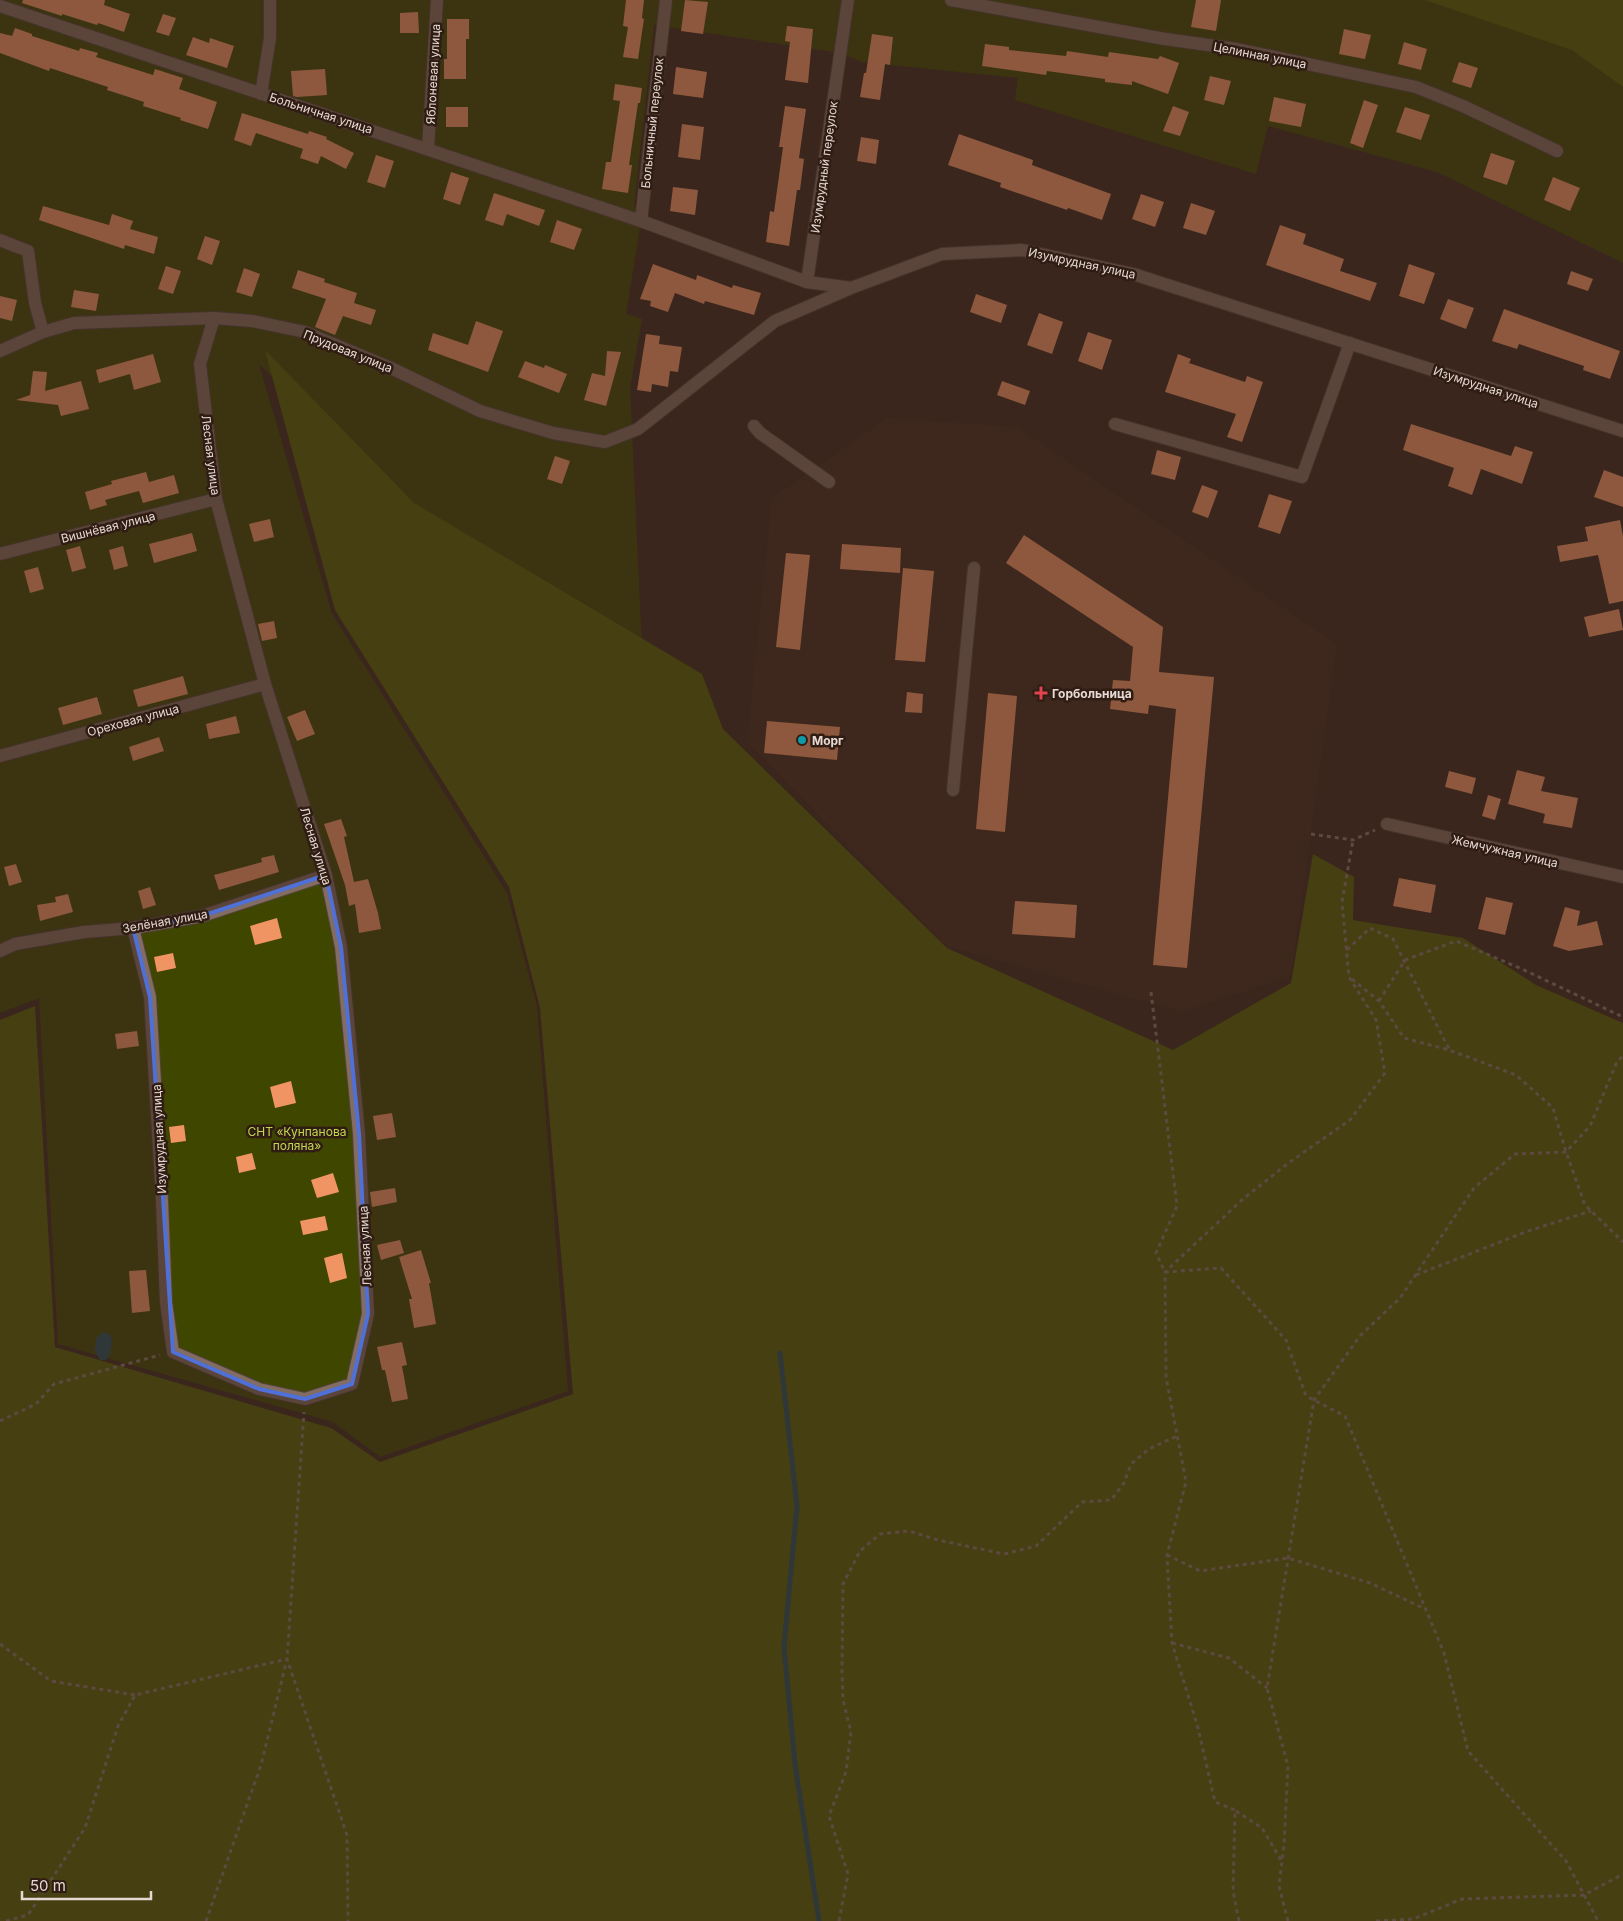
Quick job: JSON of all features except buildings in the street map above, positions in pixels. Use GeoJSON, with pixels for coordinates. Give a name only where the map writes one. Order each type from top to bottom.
{"type":"FeatureCollection","features":[{"type":"Feature","properties":{"kind":"street"},"geometry":{"type":"LineString","coordinates":[[261,94],[270,38],[270,0]]}},
{"type":"Feature","properties":{"kind":"street","name":"Яблоневая улица"},"geometry":{"type":"LineString","coordinates":[[428,149],[437,0]]}},
{"type":"Feature","properties":{"kind":"street","name":"Больничный переулок"},"geometry":{"type":"LineString","coordinates":[[641,221],[666,0]]}},
{"type":"Feature","properties":{"kind":"street","name":"Изумрудный переулок"},"geometry":{"type":"LineString","coordinates":[[807,282],[848,0]]}},
{"type":"Feature","properties":{"kind":"street","name":"Целинная улица"},"geometry":{"type":"LineString","coordinates":[[951,0],[1165,39],[1237,50],[1416,87],[1463,106],[1557,151]]}},
{"type":"Feature","properties":{"kind":"street","name":"Больничная улица"},"geometry":{"type":"LineString","coordinates":[[0,6],[641,221]]}},
{"type":"Feature","properties":{"kind":"street","name":"Изумрудная улица"},"geometry":{"type":"LineString","coordinates":[[641,221],[807,282],[852,288],[942,254],[1022,250],[1133,274],[1623,431]]}},
{"type":"Feature","properties":{"kind":"street"},"geometry":{"type":"LineString","coordinates":[[0,240],[28,251],[35,303],[43,332]]}},
{"type":"Feature","properties":{"kind":"street","name":"Прудовая улица"},"geometry":{"type":"LineString","coordinates":[[0,351],[43,332],[74,323],[214,318],[252,321],[306,332],[391,368],[480,411],[553,433],[606,442],[638,430],[706,379],[775,321],[852,288]]}},
{"type":"Feature","properties":{"kind":"street","name":"Лесная улица"},"geometry":{"type":"LineString","coordinates":[[214,318],[200,364],[216,499],[265,684],[326,876],[341,947],[360,1144],[368,1314],[352,1384],[305,1399]]}},
{"type":"Feature","properties":{"kind":"street"},"geometry":{"type":"LineString","coordinates":[[1114,424],[1302,477],[1350,343]]}},
{"type":"Feature","properties":{"kind":"street"},"geometry":{"type":"LineString","coordinates":[[754,426],[760,433],[829,482]]}},
{"type":"Feature","properties":{"kind":"street","name":"Вишнёвая улица"},"geometry":{"type":"LineString","coordinates":[[0,554],[216,499]]}},
{"type":"Feature","properties":{"kind":"street"},"geometry":{"type":"LineString","coordinates":[[953,790],[974,568]]}},
{"type":"Feature","properties":{"kind":"street","name":"Ореховая улица"},"geometry":{"type":"LineString","coordinates":[[0,756],[265,684]]}},
{"type":"Feature","properties":{"kind":"street","name":"Жемчужная улица"},"geometry":{"type":"LineString","coordinates":[[1387,824],[1623,877]]}},
{"type":"Feature","properties":{"kind":"street","name":"Зелёная улица"},"geometry":{"type":"LineString","coordinates":[[0,951],[16,944],[84,932],[133,928],[202,916],[326,876]]}},
{"type":"Feature","properties":{"kind":"street","name":"Изумрудная улица"},"geometry":{"type":"LineString","coordinates":[[133,928],[150,997],[166,1302],[172,1352]]}},
{"type":"Feature","properties":{"kind":"street"},"geometry":{"type":"LineString","coordinates":[[172,1352],[259,1388],[305,1399]]}},
{"type":"Feature","properties":{"kind":"path"},"geometry":{"type":"LineString","coordinates":[[1311,834],[1353,840],[1387,824]]}},
{"type":"Feature","properties":{"kind":"path"},"geometry":{"type":"LineString","coordinates":[[1165,1272],[1242,1200],[1287,1164],[1350,1120],[1385,1073],[1376,1020],[1349,977],[1342,902],[1353,840]]}},
{"type":"Feature","properties":{"kind":"path"},"geometry":{"type":"LineString","coordinates":[[1347,951],[1370,928],[1393,939],[1449,1050]]}},
{"type":"Feature","properties":{"kind":"path"},"geometry":{"type":"LineString","coordinates":[[1380,1001],[1405,960],[1456,941],[1522,969],[1623,1017]]}},
{"type":"Feature","properties":{"kind":"path"},"geometry":{"type":"LineString","coordinates":[[1349,977],[1380,1001],[1404,1038],[1449,1050],[1516,1075],[1553,1108],[1585,1205],[1623,1242]]}},
{"type":"Feature","properties":{"kind":"path"},"geometry":{"type":"LineString","coordinates":[[1151,992],[1177,1206],[1156,1253],[1165,1272],[1166,1377],[1186,1482],[1167,1555],[1172,1643],[1198,1728],[1215,1802],[1235,1810],[1262,1828],[1282,1861]]}},
{"type":"Feature","properties":{"kind":"path"},"geometry":{"type":"LineString","coordinates":[[1288,1921],[1279,1886],[1288,1766],[1267,1688],[1314,1400],[1360,1336],[1400,1298],[1474,1188],[1515,1154],[1566,1152],[1590,1126],[1616,1064],[1623,1055]]}},
{"type":"Feature","properties":{"kind":"path"},"geometry":{"type":"LineString","coordinates":[[1416,1275],[1528,1231],[1591,1211]]}},
{"type":"Feature","properties":{"kind":"path"},"geometry":{"type":"LineString","coordinates":[[1165,1272],[1221,1268],[1286,1340],[1306,1396],[1345,1416],[1444,1653],[1468,1751],[1566,1861],[1598,1921]]}},
{"type":"Feature","properties":{"kind":"path"},"geometry":{"type":"LineString","coordinates":[[0,1421],[36,1404],[54,1384],[172,1352]]}},
{"type":"Feature","properties":{"kind":"path"},"geometry":{"type":"LineString","coordinates":[[206,1921],[261,1765],[287,1659],[305,1399]]}},
{"type":"Feature","properties":{"kind":"path"},"geometry":{"type":"LineString","coordinates":[[839,1921],[848,1874],[829,1816],[846,1772],[852,1732],[843,1700],[843,1584],[860,1551],[880,1534],[909,1531],[938,1540],[1004,1554],[1036,1546],[1082,1502],[1111,1500],[1124,1483],[1131,1464],[1148,1449],[1177,1436]]}},
{"type":"Feature","properties":{"kind":"path"},"geometry":{"type":"LineString","coordinates":[[1167,1555],[1200,1570],[1288,1558],[1370,1583],[1425,1609]]}},
{"type":"Feature","properties":{"kind":"path"},"geometry":{"type":"LineString","coordinates":[[1172,1643],[1229,1658],[1267,1688]]}},
{"type":"Feature","properties":{"kind":"path"},"geometry":{"type":"LineString","coordinates":[[0,1644],[51,1681],[135,1695],[287,1659]]}},
{"type":"Feature","properties":{"kind":"path"},"geometry":{"type":"LineString","coordinates":[[287,1659],[347,1835],[348,1921]]}},
{"type":"Feature","properties":{"kind":"path"},"geometry":{"type":"LineString","coordinates":[[6,1921],[28,1915],[85,1828],[118,1726],[135,1695]]}},
{"type":"Feature","properties":{"kind":"path"},"geometry":{"type":"LineString","coordinates":[[1235,1810],[1233,1891],[1239,1921]]}},
{"type":"Feature","properties":{"kind":"path"},"geometry":{"type":"LineString","coordinates":[[1376,1921],[1413,1919],[1462,1899],[1584,1895],[1623,1874]]}},
{"type":"Feature","properties":{"kind":"highlighted area"},"geometry":{"type":"Polygon","coordinates":[[[326,875],[341,947],[359,1134],[368,1314],[352,1384],[305,1399],[259,1389],[173,1352],[150,997],[133,928],[202,916],[326,875]]]}},
{"type":"Feature","properties":{"kind":"shaded area","name":"Горбольница"},"geometry":{"type":"Polygon","coordinates":[[[887,418],[1017,427],[1337,644],[1291,976],[1182,1012],[947,946],[747,742],[772,498],[887,418]]]}},
{"type":"Feature","properties":{"kind":"green space","name":"СНТ «Кунпанова поляна»"},"geometry":{"type":"Polygon","coordinates":[[[0,0],[1508,0],[1623,87],[1623,263],[1437,172],[1268,126],[1256,174],[1015,100],[1018,78],[862,62],[841,53],[654,25],[634,206],[641,221],[626,314],[642,319],[630,388],[642,649],[412,511],[259,364],[332,614],[507,893],[537,1007],[568,1391],[380,1457],[333,1422],[58,1344],[39,998],[0,1013],[0,0]]]}},
{"type":"Feature","properties":{"kind":"green space"},"geometry":{"type":"Polygon","coordinates":[[[1425,0],[1623,0],[1623,87],[1572,50],[1425,0]]]}},
{"type":"Feature","properties":{"kind":"green space"},"geometry":{"type":"Polygon","coordinates":[[[265,350],[414,503],[702,674],[723,729],[947,948],[1173,1050],[1291,983],[1313,854],[1354,877],[1353,920],[1463,938],[1536,985],[1623,1023],[1623,1921],[0,1921],[0,1020],[35,1006],[55,1347],[331,1428],[380,1462],[573,1394],[540,1008],[509,887],[335,610],[265,350]]]}},
{"type":"Feature","properties":{"kind":"water"},"geometry":{"type":"Polygon","coordinates":[[[103,1332],[110,1335],[112,1344],[111,1351],[106,1360],[100,1360],[95,1351],[96,1339],[103,1332]]]}},
{"type":"Feature","properties":{"kind":"waterway"},"geometry":{"type":"LineString","coordinates":[[780,1353],[797,1506],[784,1647],[795,1764],[819,1921]]}},
{"type":"Feature","properties":{"kind":"place","name":"Горбольница"},"geometry":{"type":"Point","coordinates":[1041,693]}},
{"type":"Feature","properties":{"kind":"place","name":"Морг"},"geometry":{"type":"Point","coordinates":[802,740]}}]}
